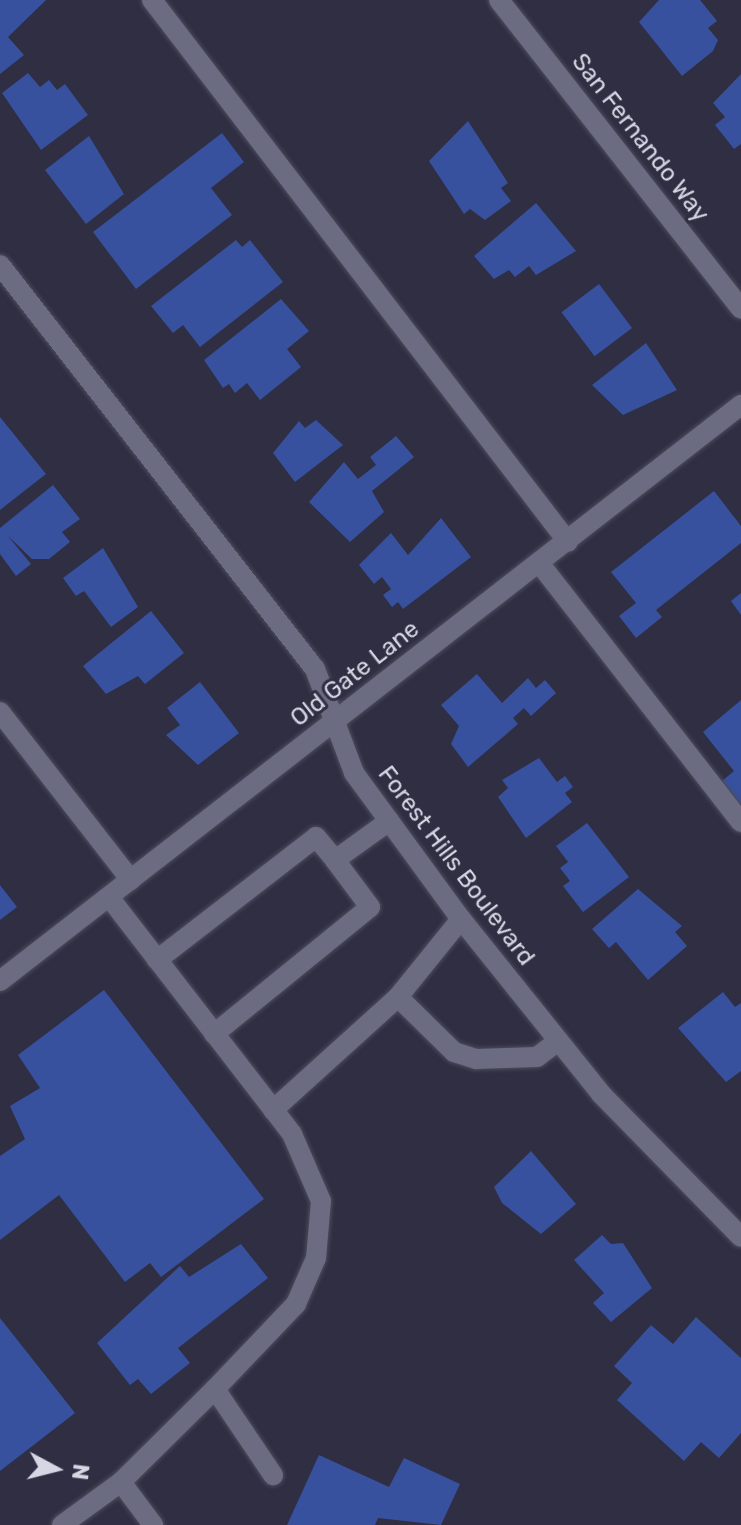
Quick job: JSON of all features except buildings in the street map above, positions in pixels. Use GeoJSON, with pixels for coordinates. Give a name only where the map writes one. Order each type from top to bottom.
{"type":"FeatureCollection","features":[{"type":"Feature","properties":{"kind":"street"},"geometry":{"type":"LineString","coordinates":[[152,0],[568,542]]}},
{"type":"Feature","properties":{"kind":"street","name":"San Fernando Way"},"geometry":{"type":"LineString","coordinates":[[499,0],[741,309]]}},
{"type":"Feature","properties":{"kind":"street","name":"Forest Hills Boulevard"},"geometry":{"type":"LineString","coordinates":[[0,265],[315,669],[354,773],[461,919],[558,1041],[741,1237]]}},
{"type":"Feature","properties":{"kind":"street","name":"Old Gate Lane"},"geometry":{"type":"LineString","coordinates":[[0,981],[741,405]]}},
{"type":"Feature","properties":{"kind":"street"},"geometry":{"type":"LineString","coordinates":[[540,564],[741,822]]}},
{"type":"Feature","properties":{"kind":"street"},"geometry":{"type":"LineString","coordinates":[[0,712],[131,880]]}},
{"type":"Feature","properties":{"kind":"street"},"geometry":{"type":"LineString","coordinates":[[335,860],[389,821]]}},
{"type":"Feature","properties":{"kind":"street"},"geometry":{"type":"LineString","coordinates":[[157,960],[316,837],[335,860],[370,907],[214,1034]]}},
{"type":"Feature","properties":{"kind":"street"},"geometry":{"type":"LineString","coordinates":[[62,1525],[121,1482],[296,1304],[316,1258],[321,1201],[273,1110],[109,897]]}},
{"type":"Feature","properties":{"kind":"street"},"geometry":{"type":"LineString","coordinates":[[273,1110],[398,997],[461,919]]}},
{"type":"Feature","properties":{"kind":"street"},"geometry":{"type":"LineString","coordinates":[[398,997],[454,1052],[476,1059],[537,1057],[558,1041]]}},
{"type":"Feature","properties":{"kind":"street"},"geometry":{"type":"LineString","coordinates":[[215,1389],[273,1475]]}},
{"type":"Feature","properties":{"kind":"street"},"geometry":{"type":"LineString","coordinates":[[121,1482],[153,1525]]}}]}
